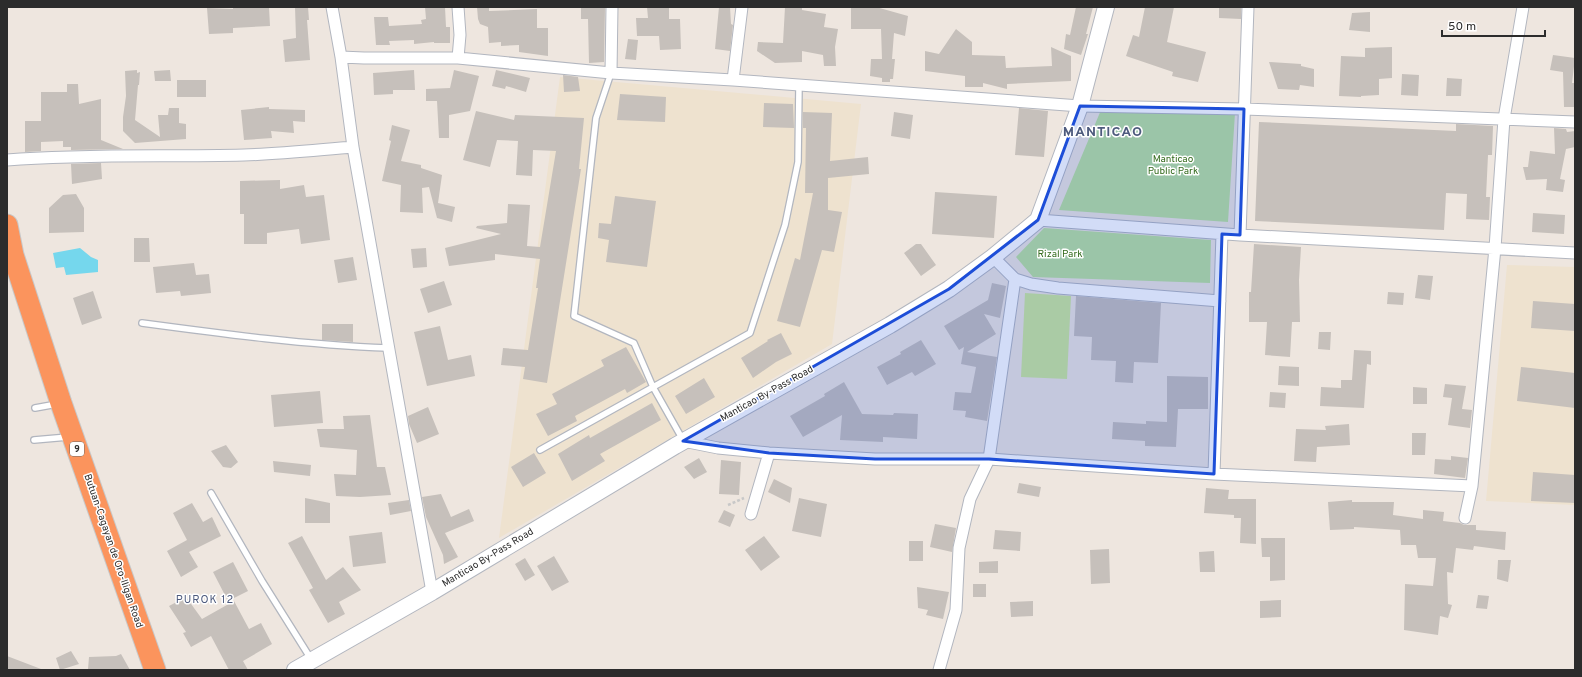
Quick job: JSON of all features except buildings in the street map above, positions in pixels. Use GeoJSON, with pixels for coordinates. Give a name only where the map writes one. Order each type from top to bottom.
{"type":"FeatureCollection","features":[{"type":"Feature","properties":{"kind":"highway","name":"Butuan-Cagayan de Oro-Iligan Road"},"geometry":{"type":"LineString","coordinates":[[7,225],[13,255],[72,437],[155,670]]}},
{"type":"Feature","properties":{"kind":"street"},"geometry":{"type":"LineString","coordinates":[[332,7],[341,57],[353,147],[432,592]]}},
{"type":"Feature","properties":{"kind":"street"},"geometry":{"type":"LineString","coordinates":[[458,7],[460,35],[458,58]]}},
{"type":"Feature","properties":{"kind":"street"},"geometry":{"type":"LineString","coordinates":[[611,73],[612,7]]}},
{"type":"Feature","properties":{"kind":"street"},"geometry":{"type":"LineString","coordinates":[[733,80],[742,7]]}},
{"type":"Feature","properties":{"kind":"street","name":"Manticao By-Pass Road"},"geometry":{"type":"LineString","coordinates":[[295,670],[432,592],[684,441],[890,325],[949,289],[993,258],[1038,220],[1080,106],[1106,7]]}},
{"type":"Feature","properties":{"kind":"street"},"geometry":{"type":"LineString","coordinates":[[1240,235],[1248,7]]}},
{"type":"Feature","properties":{"kind":"street"},"geometry":{"type":"LineString","coordinates":[[1465,518],[1472,486],[1495,248],[1504,118],[1522,7]]}},
{"type":"Feature","properties":{"kind":"street"},"geometry":{"type":"LineString","coordinates":[[341,57],[458,58],[611,73],[733,80],[1080,106],[1244,109],[1504,118],[1575,122]]}},
{"type":"Feature","properties":{"kind":"street"},"geometry":{"type":"LineString","coordinates":[[7,160],[112,155],[243,155],[353,147]]}},
{"type":"Feature","properties":{"kind":"street"},"geometry":{"type":"LineString","coordinates":[[1038,220],[1222,234],[1575,253]]}},
{"type":"Feature","properties":{"kind":"street"},"geometry":{"type":"LineString","coordinates":[[1214,474],[1222,234]]}},
{"type":"Feature","properties":{"kind":"street"},"geometry":{"type":"LineString","coordinates":[[993,258],[1015,279],[1031,284],[1058,288],[1220,301]]}},
{"type":"Feature","properties":{"kind":"street"},"geometry":{"type":"LineString","coordinates":[[939,670],[956,610],[959,548],[970,499],[989,459],[1015,279]]}},
{"type":"Feature","properties":{"kind":"street"},"geometry":{"type":"LineString","coordinates":[[684,441],[718,448],[769,453],[875,459],[989,459],[1214,474],[1472,486]]}},
{"type":"Feature","properties":{"kind":"street"},"geometry":{"type":"LineString","coordinates":[[751,514],[769,453]]}},
{"type":"Feature","properties":{"kind":"lane"},"geometry":{"type":"LineString","coordinates":[[611,73],[596,118],[574,316],[634,343],[653,387],[684,441]]}},
{"type":"Feature","properties":{"kind":"lane"},"geometry":{"type":"LineString","coordinates":[[540,450],[750,333],[785,225],[798,162],[799,85]]}},
{"type":"Feature","properties":{"kind":"lane"},"geometry":{"type":"LineString","coordinates":[[142,323],[228,335],[332,346],[388,348]]}},
{"type":"Feature","properties":{"kind":"lane"},"geometry":{"type":"LineString","coordinates":[[36,408],[61,403]]}},
{"type":"Feature","properties":{"kind":"lane"},"geometry":{"type":"LineString","coordinates":[[34,440],[72,437]]}},
{"type":"Feature","properties":{"kind":"lane"},"geometry":{"type":"LineString","coordinates":[[211,493],[262,581],[312,660]]}},
{"type":"Feature","properties":{"kind":"highlighted area"},"geometry":{"type":"Polygon","coordinates":[[[1080,106],[1244,109],[1240,235],[1222,234],[1214,474],[989,459],[875,459],[769,453],[683,441],[949,289],[1038,220],[1080,106]]]}},
{"type":"Feature","properties":{"kind":"shaded area"},"geometry":{"type":"Polygon","coordinates":[[[560,77],[861,104],[832,344],[499,538],[560,77]]]}},
{"type":"Feature","properties":{"kind":"shaded area"},"geometry":{"type":"Polygon","coordinates":[[[1507,265],[1575,267],[1575,505],[1486,501],[1507,265]]]}},
{"type":"Feature","properties":{"kind":"green space","name":"Manticao Public Park"},"geometry":{"type":"Polygon","coordinates":[[[1101,110],[1235,113],[1228,222],[1059,210],[1101,110]]]}},
{"type":"Feature","properties":{"kind":"green space","name":"Rizal Park"},"geometry":{"type":"Polygon","coordinates":[[[1044,228],[1211,240],[1210,283],[1033,277],[1016,257],[1044,228]]]}},
{"type":"Feature","properties":{"kind":"green space"},"geometry":{"type":"Polygon","coordinates":[[[1025,293],[1071,296],[1067,379],[1021,377],[1025,293]]]}},
{"type":"Feature","properties":{"kind":"water"},"geometry":{"type":"Polygon","coordinates":[[[80,248],[91,257],[98,260],[98,272],[66,275],[64,267],[56,268],[53,253],[80,248]]]}},
{"type":"Feature","properties":{"kind":"district","name":"MANTICAO"},"geometry":{"type":"Point","coordinates":[1103,132]}},
{"type":"Feature","properties":{"kind":"district","name":"PUROK 12"},"geometry":{"type":"Point","coordinates":[205,600]}}]}
